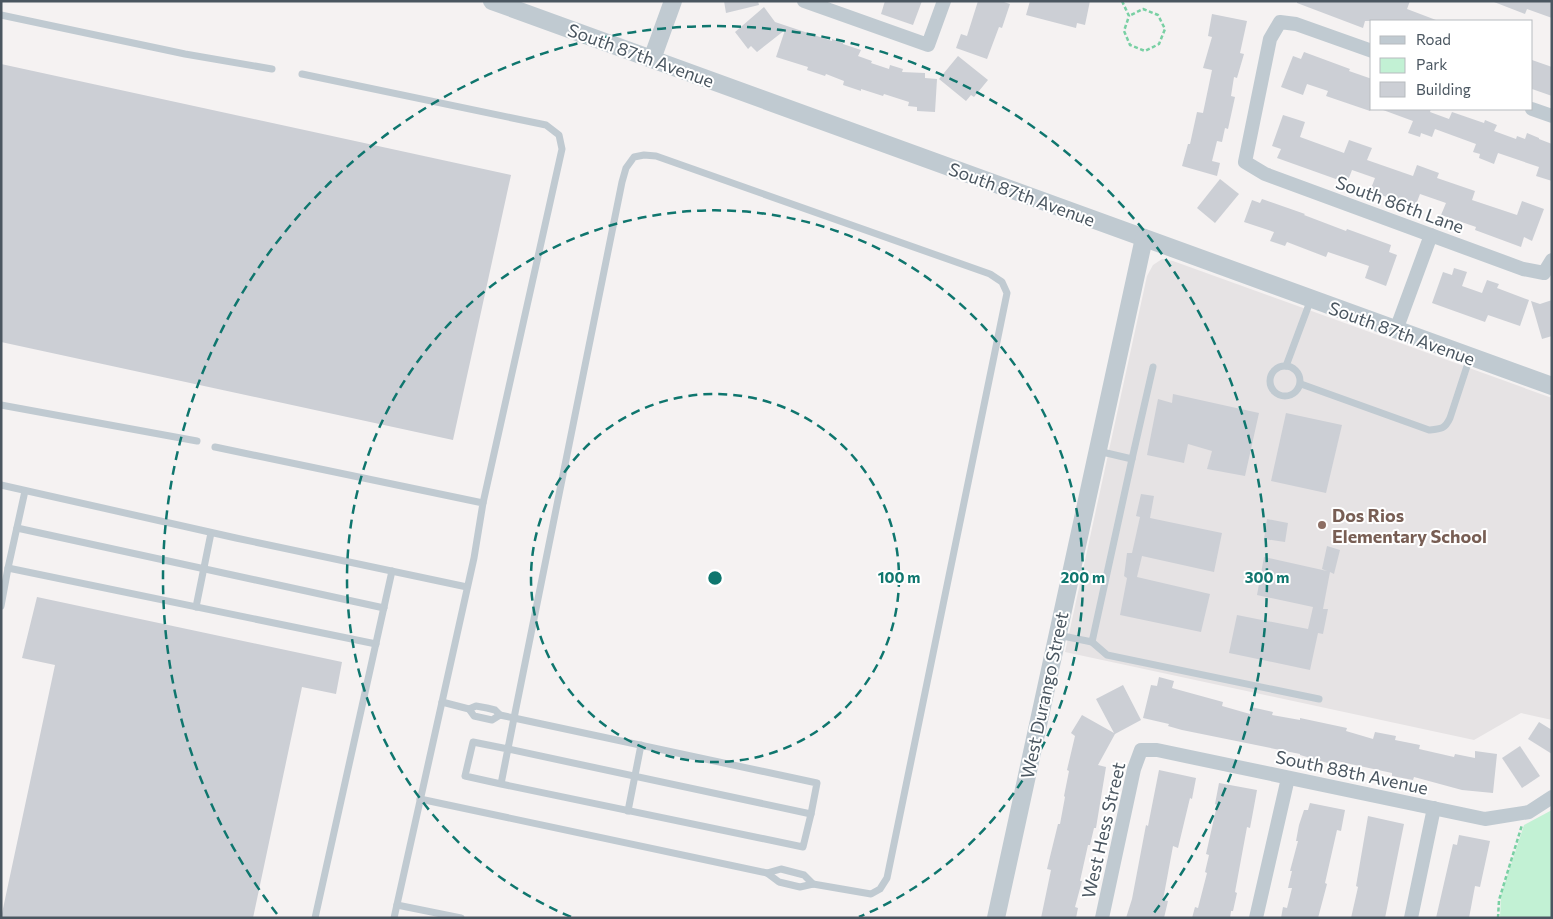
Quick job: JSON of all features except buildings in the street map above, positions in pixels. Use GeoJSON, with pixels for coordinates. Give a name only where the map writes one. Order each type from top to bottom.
{"type":"FeatureCollection","features":[{"type":"Feature","properties":{"kind":"street","name":"South 87th Avenue"},"geometry":{"type":"LineString","coordinates":[[492,1],[1552,386]]}},
{"type":"Feature","properties":{"kind":"street"},"geometry":{"type":"LineString","coordinates":[[652,59],[673,1]]}},
{"type":"Feature","properties":{"kind":"street"},"geometry":{"type":"LineString","coordinates":[[804,1],[928,45],[944,1]]}},
{"type":"Feature","properties":{"kind":"street","name":"South 86th Lane"},"geometry":{"type":"LineString","coordinates":[[1370,50],[1296,24],[1280,22],[1270,39],[1245,162],[1265,174],[1523,269],[1544,273],[1552,260]]}},
{"type":"Feature","properties":{"kind":"street"},"geometry":{"type":"LineString","coordinates":[[1533,109],[1552,116]]}},
{"type":"Feature","properties":{"kind":"street"},"geometry":{"type":"LineString","coordinates":[[1396,330],[1431,235]]}},
{"type":"Feature","properties":{"kind":"street","name":"West Durango Street"},"geometry":{"type":"LineString","coordinates":[[996,918],[1144,238]]}},
{"type":"Feature","properties":{"kind":"street","name":"South 88th Avenue"},"geometry":{"type":"LineString","coordinates":[[1141,750],[1158,750],[1485,819],[1529,812],[1552,797]]}},
{"type":"Feature","properties":{"kind":"street","name":"West Hess Street"},"geometry":{"type":"LineString","coordinates":[[1102,918],[1134,769],[1141,750]]}},
{"type":"Feature","properties":{"kind":"street"},"geometry":{"type":"LineString","coordinates":[[1256,918],[1288,778]]}},
{"type":"Feature","properties":{"kind":"street"},"geometry":{"type":"LineString","coordinates":[[1410,918],[1434,808]]}},
{"type":"Feature","properties":{"kind":"lane"},"geometry":{"type":"LineString","coordinates":[[1,15],[185,54],[272,69]]}},
{"type":"Feature","properties":{"kind":"lane"},"geometry":{"type":"LineString","coordinates":[[302,74],[546,125],[559,134],[562,149],[483,503],[467,587],[394,918]]}},
{"type":"Feature","properties":{"kind":"lane"},"geometry":{"type":"LineString","coordinates":[[420,800],[767,873],[778,882],[800,887],[813,884],[871,894],[880,889],[887,878],[1005,308],[1007,293],[1002,282],[990,274],[656,156],[644,155],[634,157],[626,168],[622,182],[501,784]]}},
{"type":"Feature","properties":{"kind":"lane"},"geometry":{"type":"LineString","coordinates":[[1286,366],[1311,299]]}},
{"type":"Feature","properties":{"kind":"lane"},"geometry":{"type":"LineString","coordinates":[[1300,384],[1429,430],[1439,429],[1446,426],[1450,418],[1470,357]]}},
{"type":"Feature","properties":{"kind":"lane"},"geometry":{"type":"LineString","coordinates":[[1286,366],[1299,374],[1300,384],[1296,393],[1282,396],[1274,391],[1270,382],[1272,373],[1280,367],[1286,366]]}},
{"type":"Feature","properties":{"kind":"lane"},"geometry":{"type":"LineString","coordinates":[[1092,642],[1153,367]]}},
{"type":"Feature","properties":{"kind":"lane"},"geometry":{"type":"LineString","coordinates":[[1,405],[197,441]]}},
{"type":"Feature","properties":{"kind":"lane"},"geometry":{"type":"LineString","coordinates":[[215,447],[483,503]]}},
{"type":"Feature","properties":{"kind":"lane"},"geometry":{"type":"LineString","coordinates":[[1097,451],[1132,459]]}},
{"type":"Feature","properties":{"kind":"lane"},"geometry":{"type":"LineString","coordinates":[[1,486],[467,587]]}},
{"type":"Feature","properties":{"kind":"lane"},"geometry":{"type":"LineString","coordinates":[[1,606],[25,491]]}},
{"type":"Feature","properties":{"kind":"lane"},"geometry":{"type":"LineString","coordinates":[[17,528],[384,608]]}},
{"type":"Feature","properties":{"kind":"lane"},"geometry":{"type":"LineString","coordinates":[[196,607],[211,533]]}},
{"type":"Feature","properties":{"kind":"lane"},"geometry":{"type":"LineString","coordinates":[[8,568],[376,644]]}},
{"type":"Feature","properties":{"kind":"lane"},"geometry":{"type":"LineString","coordinates":[[315,918],[392,571]]}},
{"type":"Feature","properties":{"kind":"lane"},"geometry":{"type":"LineString","coordinates":[[1058,634],[1092,642],[1107,655],[1319,699]]}},
{"type":"Feature","properties":{"kind":"lane"},"geometry":{"type":"LineString","coordinates":[[442,702],[469,709],[474,716],[492,720],[500,715],[817,783],[811,814],[803,848],[465,776],[473,742],[811,814]]}},
{"type":"Feature","properties":{"kind":"lane"},"geometry":{"type":"LineString","coordinates":[[628,811],[642,745]]}},
{"type":"Feature","properties":{"kind":"lane"},"geometry":{"type":"LineString","coordinates":[[767,873],[780,869],[804,875],[813,884]]}},
{"type":"Feature","properties":{"kind":"lane"},"geometry":{"type":"LineString","coordinates":[[397,905],[461,918]]}},
{"type":"Feature","properties":{"kind":"path"},"geometry":{"type":"LineString","coordinates":[[1122,1],[1129,16],[1124,31],[1130,45],[1145,51],[1160,44],[1165,29],[1158,15],[1143,9],[1129,16]]}},
{"type":"Feature","properties":{"kind":"path"},"geometry":{"type":"LineString","coordinates":[[1498,918],[1499,900],[1525,813]]}},
{"type":"Feature","properties":{"kind":"shaded area","name":"Dos Rios Elementary School"},"geometry":{"type":"Polygon","coordinates":[[[1162,259],[1173,261],[1552,398],[1552,720],[1521,713],[1474,740],[1065,652],[1147,276],[1153,265],[1162,259]]]}},
{"type":"Feature","properties":{"kind":"green space"},"geometry":{"type":"Polygon","coordinates":[[[1552,810],[1552,918],[1500,918],[1501,895],[1524,825],[1552,810]]]}},
{"type":"Feature","properties":{"kind":"place","name":"Dos Rios Elementary School"},"geometry":{"type":"Point","coordinates":[1322,525]}}]}
